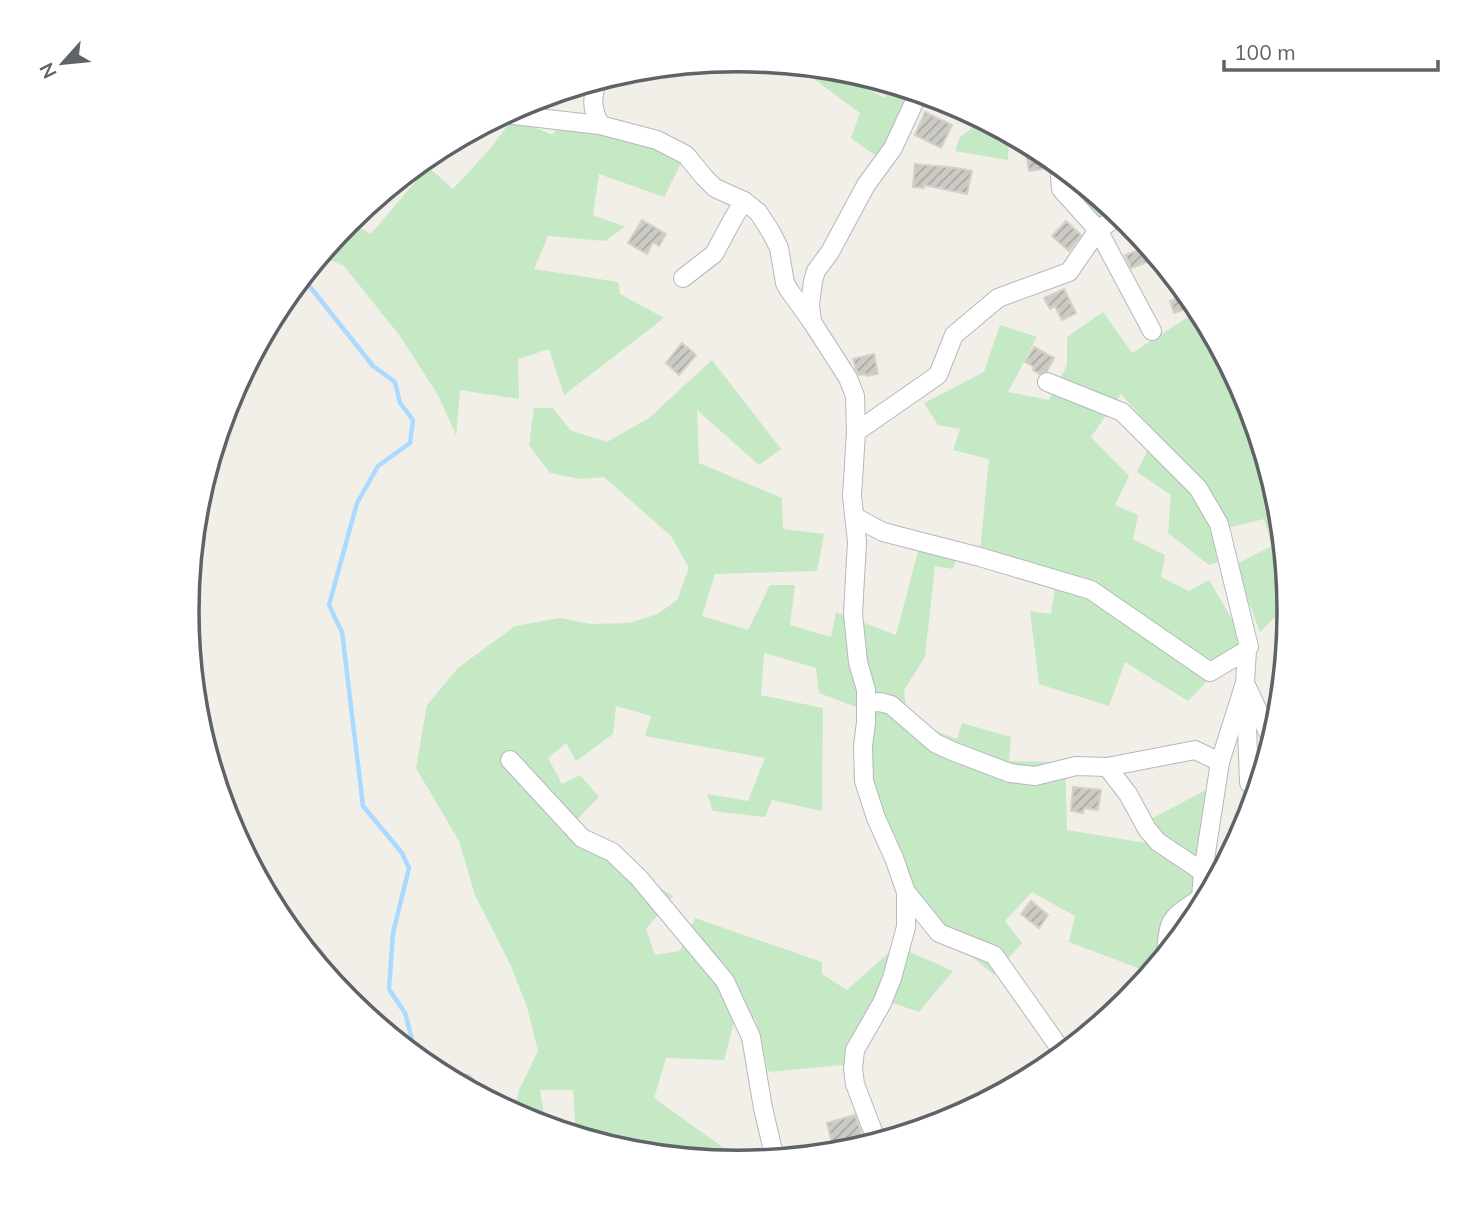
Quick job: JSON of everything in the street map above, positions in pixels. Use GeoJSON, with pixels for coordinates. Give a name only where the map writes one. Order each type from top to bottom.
{"type":"FeatureCollection","features":[{"type":"Feature","properties":{"kind":"street"},"geometry":{"type":"LineString","coordinates":[[594,91],[593,111],[600,125]]}},
{"type":"Feature","properties":{"kind":"street"},"geometry":{"type":"LineString","coordinates":[[586,94],[592,100]]}},
{"type":"Feature","properties":{"kind":"street"},"geometry":{"type":"LineString","coordinates":[[812,322],[810,305],[816,271],[830,252],[866,185],[893,148],[915,102]]}},
{"type":"Feature","properties":{"kind":"street"},"geometry":{"type":"LineString","coordinates":[[524,116],[600,125],[657,140],[686,155],[715,188],[744,201],[758,212],[771,232],[779,248],[785,282],[848,378],[855,396],[852,496],[857,542],[853,614],[858,662],[866,690],[864,781],[876,818],[906,892],[939,933],[994,955],[1058,1045]]}},
{"type":"Feature","properties":{"kind":"street"},"geometry":{"type":"LineString","coordinates":[[1060,178],[1060,189],[1098,230],[1152,331]]}},
{"type":"Feature","properties":{"kind":"street"},"geometry":{"type":"LineString","coordinates":[[683,278],[713,254],[744,201]]}},
{"type":"Feature","properties":{"kind":"street"},"geometry":{"type":"LineString","coordinates":[[856,432],[938,375],[954,335],[998,298],[1069,272],[1098,230],[1110,222]]}},
{"type":"Feature","properties":{"kind":"street"},"geometry":{"type":"LineString","coordinates":[[1047,382],[1122,412],[1198,488],[1219,524],[1249,646],[1245,683],[1249,783]]}},
{"type":"Feature","properties":{"kind":"street"},"geometry":{"type":"LineString","coordinates":[[855,517],[883,532],[980,556],[1091,590],[1210,672],[1247,650]]}},
{"type":"Feature","properties":{"kind":"street"},"geometry":{"type":"LineString","coordinates":[[1245,683],[1265,725]]}},
{"type":"Feature","properties":{"kind":"street"},"geometry":{"type":"LineString","coordinates":[[1203,884],[1220,762],[1245,683]]}},
{"type":"Feature","properties":{"kind":"street"},"geometry":{"type":"LineString","coordinates":[[866,703],[880,702],[891,705],[935,743],[1010,773],[1035,776],[1076,766],[1107,767],[1195,750],[1220,762]]}},
{"type":"Feature","properties":{"kind":"street"},"geometry":{"type":"LineString","coordinates":[[510,760],[582,838],[612,852],[639,878],[724,981],[751,1037],[773,1149]]}},
{"type":"Feature","properties":{"kind":"street"},"geometry":{"type":"LineString","coordinates":[[1107,767],[1128,794],[1147,829],[1158,842],[1203,872]]}},
{"type":"Feature","properties":{"kind":"street"},"geometry":{"type":"LineString","coordinates":[[874,1133],[855,1084],[855,1050],[882,1003],[892,978],[906,927],[906,892]]}},
{"type":"Feature","properties":{"kind":"street"},"geometry":{"type":"LineString","coordinates":[[1168,936],[1170,922],[1174,916],[1187,909]]}},
{"type":"Feature","properties":{"kind":"green space"},"geometry":{"type":"Polygon","coordinates":[[[811,76],[865,87],[884,98],[888,93],[923,105],[876,156],[851,138],[860,113],[811,76]]]}},
{"type":"Feature","properties":{"kind":"green space"},"geometry":{"type":"Polygon","coordinates":[[[566,117],[687,151],[664,197],[599,174],[593,215],[625,227],[605,241],[548,236],[534,269],[618,282],[620,294],[664,318],[564,395],[549,349],[518,359],[519,399],[460,390],[456,435],[438,395],[400,336],[344,266],[329,259],[360,228],[371,234],[421,175],[430,169],[453,189],[491,148],[510,122],[517,120],[552,135],[566,117]]]}},
{"type":"Feature","properties":{"kind":"green space"},"geometry":{"type":"Polygon","coordinates":[[[977,127],[1009,144],[1008,160],[955,151],[960,137],[977,127]]]}},
{"type":"Feature","properties":{"kind":"green space"},"geometry":{"type":"Polygon","coordinates":[[[1068,185],[1119,230],[1104,231],[1069,195],[1068,185]]]}},
{"type":"Feature","properties":{"kind":"green space"},"geometry":{"type":"Polygon","coordinates":[[[1103,312],[1132,353],[1189,316],[1205,341],[1236,405],[1259,471],[1273,541],[1277,617],[1260,632],[1235,565],[1272,546],[1264,519],[1227,528],[1235,556],[1209,565],[1168,533],[1171,495],[1137,472],[1156,433],[1121,394],[1091,437],[1129,476],[1115,505],[1138,515],[1133,539],[1165,555],[1161,577],[1189,591],[1209,580],[1245,641],[1188,701],[1125,662],[1109,706],[1039,684],[1030,611],[1051,614],[1057,574],[980,552],[989,459],[953,450],[960,429],[938,425],[924,403],[984,372],[1000,325],[1037,337],[1008,392],[1049,400],[1067,365],[1067,337],[1103,312]]]}},
{"type":"Feature","properties":{"kind":"green space"},"geometry":{"type":"Polygon","coordinates":[[[712,360],[781,449],[759,465],[697,410],[699,463],[782,498],[783,529],[824,534],[817,571],[715,574],[702,616],[748,630],[770,585],[795,585],[790,625],[831,637],[836,612],[896,635],[922,536],[961,542],[953,569],[935,566],[925,657],[904,690],[907,720],[957,739],[962,723],[1011,737],[1009,761],[1065,762],[1067,830],[1145,843],[1151,819],[1206,790],[1217,815],[1196,846],[1215,863],[1186,911],[1141,969],[1069,942],[1075,916],[1032,892],[1005,921],[1022,943],[994,975],[919,913],[860,787],[864,710],[819,693],[816,668],[764,653],[761,695],[823,708],[822,811],[772,800],[765,817],[713,811],[707,794],[748,801],[765,758],[645,736],[651,716],[616,706],[613,734],[576,761],[566,743],[548,758],[562,784],[580,775],[599,797],[572,825],[601,852],[673,896],[646,929],[655,955],[680,951],[695,918],[822,962],[822,974],[847,990],[896,946],[953,971],[919,1012],[875,997],[857,1042],[864,1063],[768,1072],[755,1018],[735,1018],[724,1060],[666,1058],[654,1098],[726,1150],[668,1146],[575,1125],[573,1090],[540,1090],[544,1114],[516,1102],[538,1051],[527,1007],[511,966],[475,895],[459,841],[416,768],[427,705],[458,668],[515,626],[560,618],[591,624],[629,623],[658,614],[677,600],[689,568],[671,536],[604,477],[580,479],[550,473],[529,445],[534,408],[553,408],[570,430],[607,442],[649,418],[712,360]]]}},
{"type":"Feature","properties":{"kind":"building"},"geometry":{"type":"Polygon","coordinates":[[[925,112],[952,125],[941,148],[915,135],[925,112]]]}},
{"type":"Feature","properties":{"kind":"building"},"geometry":{"type":"Polygon","coordinates":[[[1026,156],[1046,168],[1029,171],[1026,156]]]}},
{"type":"Feature","properties":{"kind":"building"},"geometry":{"type":"Polygon","coordinates":[[[915,164],[972,171],[967,194],[924,185],[924,188],[913,187],[915,164]]]}},
{"type":"Feature","properties":{"kind":"building"},"geometry":{"type":"Polygon","coordinates":[[[642,220],[666,234],[659,246],[653,242],[647,254],[628,243],[642,220]]]}},
{"type":"Feature","properties":{"kind":"building"},"geometry":{"type":"Polygon","coordinates":[[[1066,221],[1081,235],[1069,251],[1052,236],[1066,221]]]}},
{"type":"Feature","properties":{"kind":"building"},"geometry":{"type":"Polygon","coordinates":[[[1139,250],[1148,262],[1131,268],[1125,255],[1139,250]]]}},
{"type":"Feature","properties":{"kind":"building"},"geometry":{"type":"Polygon","coordinates":[[[1064,289],[1076,313],[1062,320],[1055,306],[1050,309],[1044,298],[1064,289]]]}},
{"type":"Feature","properties":{"kind":"building"},"geometry":{"type":"Polygon","coordinates":[[[1175,295],[1185,309],[1174,313],[1170,301],[1176,299],[1175,295]]]}},
{"type":"Feature","properties":{"kind":"building"},"geometry":{"type":"Polygon","coordinates":[[[682,343],[696,355],[679,375],[666,363],[682,343]]]}},
{"type":"Feature","properties":{"kind":"building"},"geometry":{"type":"Polygon","coordinates":[[[1034,347],[1054,358],[1047,371],[1039,374],[1025,362],[1034,347]]]}},
{"type":"Feature","properties":{"kind":"building"},"geometry":{"type":"Polygon","coordinates":[[[874,354],[878,374],[859,375],[853,359],[874,354]]]}},
{"type":"Feature","properties":{"kind":"building"},"geometry":{"type":"Polygon","coordinates":[[[1073,787],[1101,790],[1098,810],[1084,808],[1083,813],[1071,811],[1073,787]]]}},
{"type":"Feature","properties":{"kind":"building"},"geometry":{"type":"Polygon","coordinates":[[[1031,901],[1048,915],[1039,928],[1021,914],[1031,901]]]}},
{"type":"Feature","properties":{"kind":"building"},"geometry":{"type":"Polygon","coordinates":[[[855,1115],[860,1136],[832,1142],[827,1123],[855,1115]]]}},
{"type":"Feature","properties":{"kind":"waterway"},"geometry":{"type":"LineString","coordinates":[[309,285],[373,366],[395,382],[400,403],[413,420],[410,443],[378,466],[357,503],[329,605],[342,632],[363,806],[402,853],[409,868],[393,933],[389,989],[405,1013],[413,1041]]}}]}
